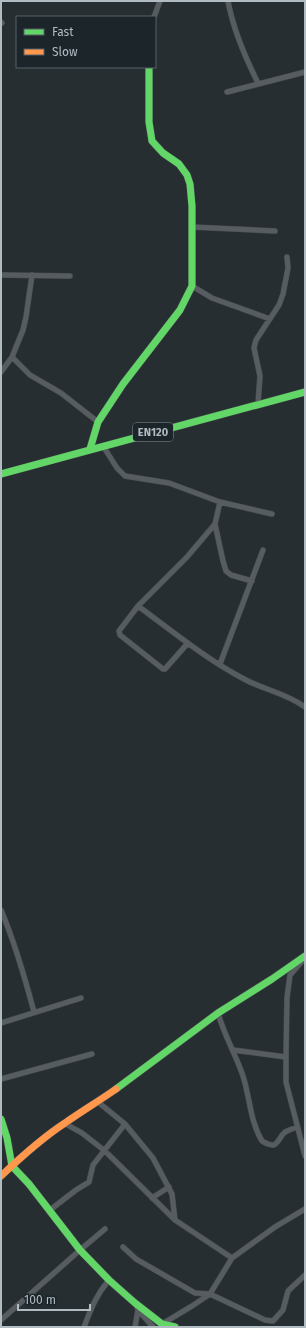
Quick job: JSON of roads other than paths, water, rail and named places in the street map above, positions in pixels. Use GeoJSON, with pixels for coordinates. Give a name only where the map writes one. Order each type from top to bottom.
{"type":"FeatureCollection","features":[{"type":"Feature","properties":{"kind":"main road"},"geometry":{"type":"LineString","coordinates":[[90,449],[98,422],[123,384],[180,310],[192,286],[192,194],[187,175],[179,164],[163,153],[152,141],[149,122],[149,68]]}},
{"type":"Feature","properties":{"kind":"main road","name":"EN120"},"geometry":{"type":"LineString","coordinates":[[1,474],[305,392]]}},
{"type":"Feature","properties":{"kind":"main road"},"geometry":{"type":"LineString","coordinates":[[1,1176],[25,1154],[64,1123],[98,1102],[218,1013],[305,957]]}},
{"type":"Feature","properties":{"kind":"main road"},"geometry":{"type":"LineString","coordinates":[[1,1119],[7,1138],[12,1166],[29,1184],[80,1250],[137,1307],[162,1324],[175,1327]]}},
{"type":"Feature","properties":{"kind":"street"},"geometry":{"type":"LineString","coordinates":[[154,16],[160,1]]}},
{"type":"Feature","properties":{"kind":"street"},"geometry":{"type":"LineString","coordinates":[[228,1],[233,21],[258,83]]}},
{"type":"Feature","properties":{"kind":"street"},"geometry":{"type":"LineString","coordinates":[[227,92],[305,72]]}},
{"type":"Feature","properties":{"kind":"street"},"geometry":{"type":"LineString","coordinates":[[192,227],[275,231]]}},
{"type":"Feature","properties":{"kind":"street"},"geometry":{"type":"LineString","coordinates":[[258,404],[260,376],[254,348],[256,340],[279,305],[283,294],[288,268],[287,257]]}},
{"type":"Feature","properties":{"kind":"street"},"geometry":{"type":"LineString","coordinates":[[1,275],[70,276]]}},
{"type":"Feature","properties":{"kind":"street"},"geometry":{"type":"LineString","coordinates":[[1,372],[12,357],[22,330],[26,317],[32,275]]}},
{"type":"Feature","properties":{"kind":"street"},"geometry":{"type":"LineString","coordinates":[[192,286],[212,298],[270,319]]}},
{"type":"Feature","properties":{"kind":"street"},"geometry":{"type":"LineString","coordinates":[[12,357],[30,375],[61,393],[98,422]]}},
{"type":"Feature","properties":{"kind":"street"},"geometry":{"type":"LineString","coordinates":[[104,446],[117,468],[126,476],[169,483],[220,502],[272,514]]}},
{"type":"Feature","properties":{"kind":"street"},"geometry":{"type":"LineString","coordinates":[[220,502],[215,524],[226,571],[231,575],[252,581]]}},
{"type":"Feature","properties":{"kind":"street"},"geometry":{"type":"LineString","coordinates":[[188,643],[165,669],[163,669],[120,635],[120,628],[138,606],[187,557],[215,524]]}},
{"type":"Feature","properties":{"kind":"street"},"geometry":{"type":"LineString","coordinates":[[220,664],[263,550]]}},
{"type":"Feature","properties":{"kind":"street"},"geometry":{"type":"LineString","coordinates":[[138,606],[188,643],[245,680],[288,696],[305,707]]}},
{"type":"Feature","properties":{"kind":"street"},"geometry":{"type":"LineString","coordinates":[[1,910],[22,968],[34,1012]]}},
{"type":"Feature","properties":{"kind":"street"},"geometry":{"type":"LineString","coordinates":[[305,957],[290,975],[287,998],[286,1057],[286,1082],[305,1156]]}},
{"type":"Feature","properties":{"kind":"street"},"geometry":{"type":"LineString","coordinates":[[1,1023],[81,998]]}},
{"type":"Feature","properties":{"kind":"street"},"geometry":{"type":"LineString","coordinates":[[218,1013],[226,1035],[234,1050],[248,1097],[252,1118],[262,1141],[270,1145],[276,1144],[286,1132],[298,1127]]}},
{"type":"Feature","properties":{"kind":"street"},"geometry":{"type":"LineString","coordinates":[[234,1050],[286,1057]]}},
{"type":"Feature","properties":{"kind":"street"},"geometry":{"type":"LineString","coordinates":[[1,1079],[92,1054]]}},
{"type":"Feature","properties":{"kind":"street"},"geometry":{"type":"LineString","coordinates":[[98,1102],[125,1124],[153,1158],[172,1194],[175,1220]]}},
{"type":"Feature","properties":{"kind":"street"},"geometry":{"type":"LineString","coordinates":[[64,1123],[82,1133],[105,1151],[175,1220],[232,1258]]}},
{"type":"Feature","properties":{"kind":"street"},"geometry":{"type":"LineString","coordinates":[[50,1210],[89,1182],[93,1165],[125,1124]]}},
{"type":"Feature","properties":{"kind":"street"},"geometry":{"type":"LineString","coordinates":[[152,1198],[169,1187]]}},
{"type":"Feature","properties":{"kind":"street"},"geometry":{"type":"LineString","coordinates":[[162,1324],[210,1294],[232,1258],[275,1227],[305,1209]]}},
{"type":"Feature","properties":{"kind":"street"},"geometry":{"type":"LineString","coordinates":[[1,1320],[80,1250],[105,1230]]}},
{"type":"Feature","properties":{"kind":"street"},"geometry":{"type":"LineString","coordinates":[[123,1246],[136,1259],[194,1293],[210,1294],[265,1320],[273,1321],[283,1310],[288,1291],[305,1275]]}},
{"type":"Feature","properties":{"kind":"street"},"geometry":{"type":"LineString","coordinates":[[84,1327],[95,1299],[109,1280]]}},
{"type":"Feature","properties":{"kind":"street"},"geometry":{"type":"LineString","coordinates":[[135,1327],[137,1307]]}},
{"type":"Feature","properties":{"kind":"street"},"geometry":{"type":"LineString","coordinates":[[137,1307],[153,1327]]}}]}
